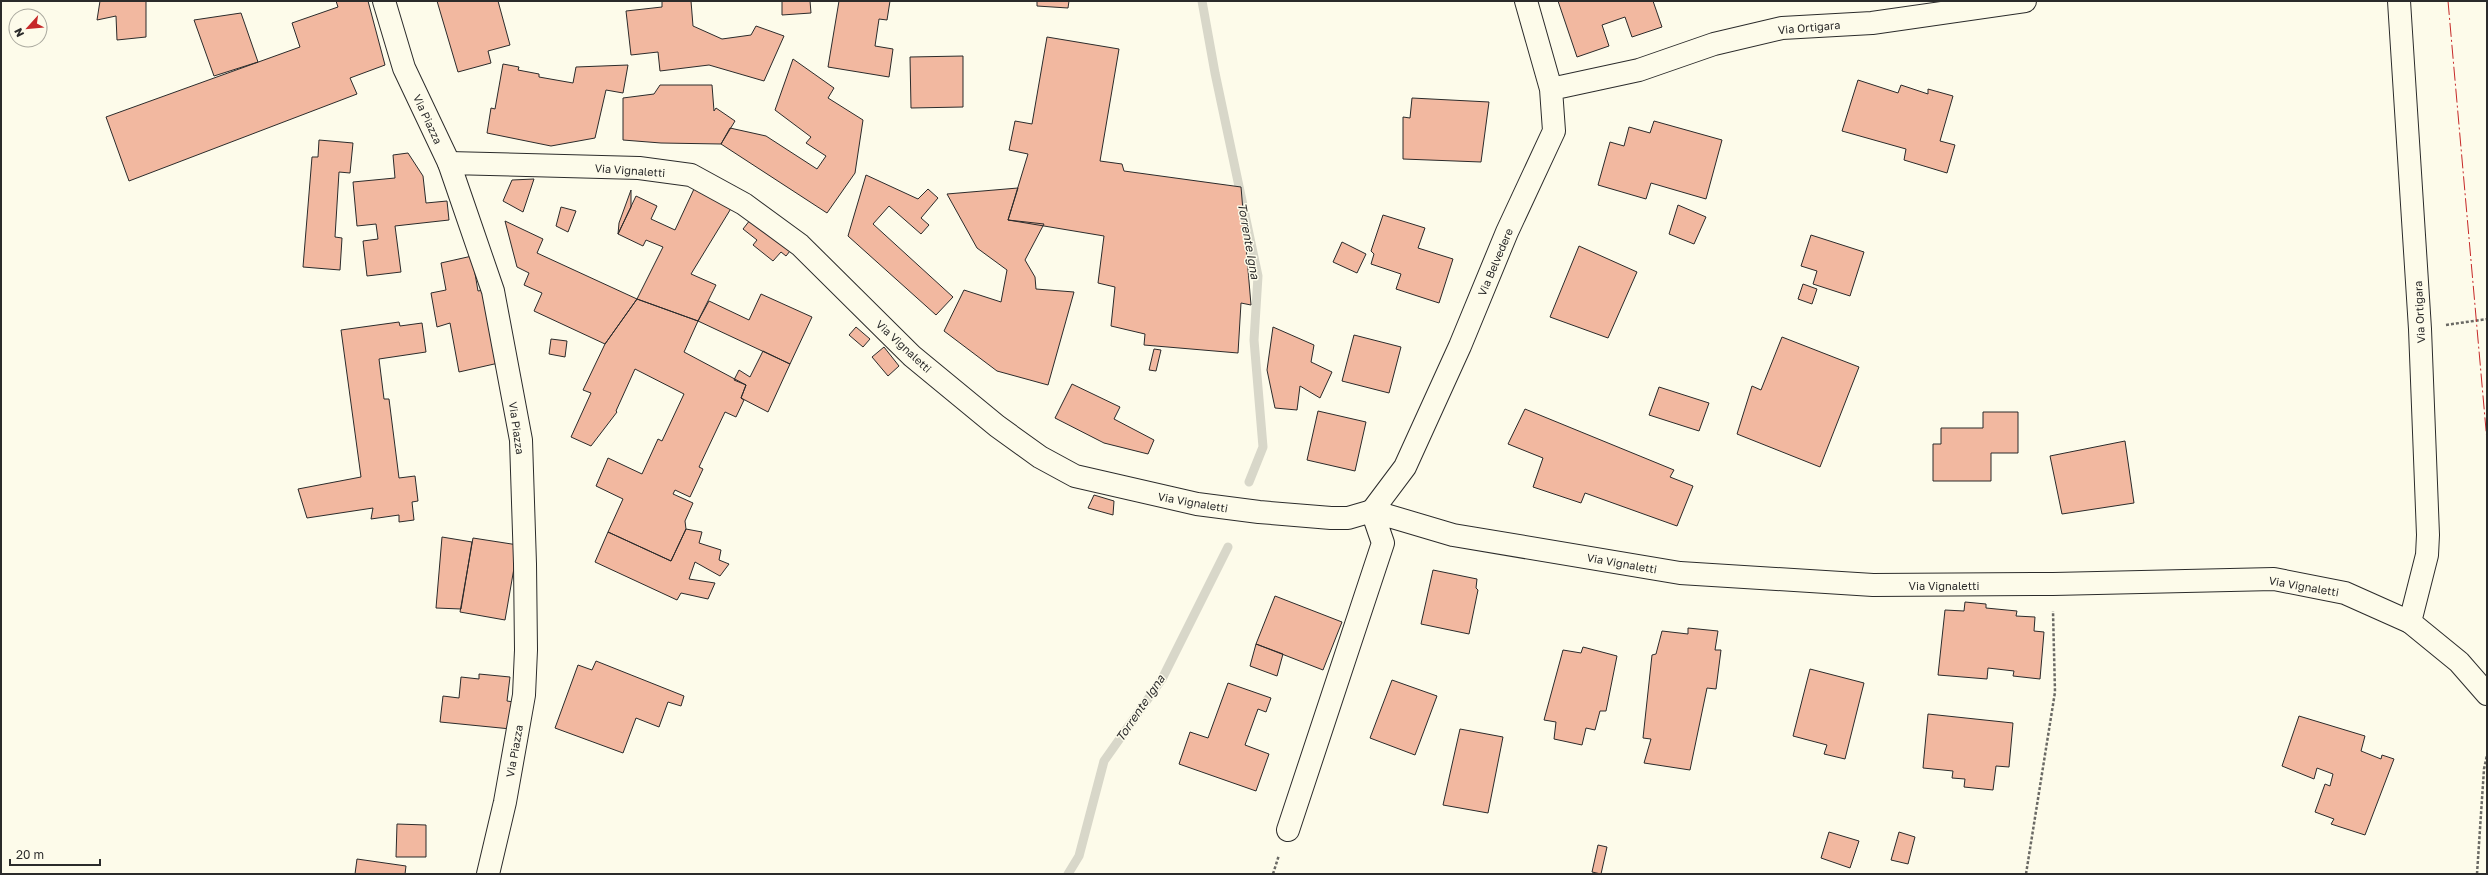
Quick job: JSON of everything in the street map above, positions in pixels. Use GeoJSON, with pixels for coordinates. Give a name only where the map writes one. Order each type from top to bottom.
{"type":"FeatureCollection","features":[{"type":"Feature","properties":{"kind":"street","name":"Via Piazza"},"geometry":{"type":"LineString","coordinates":[[384,1],[404,68],[449,163],[493,292],[521,440],[525,564],[526,650],[524,695],[505,802],[488,874]]}},
{"type":"Feature","properties":{"kind":"street","name":"Via Belvedere"},"geometry":{"type":"LineString","coordinates":[[1372,511],[1405,467],[1460,346],[1507,232],[1554,130],[1551,89],[1526,1]]}},
{"type":"Feature","properties":{"kind":"street","name":"Via Ortigara"},"geometry":{"type":"LineString","coordinates":[[1551,89],[1639,70],[1714,44],[1782,28],[1872,23],[2025,1]]}},
{"type":"Feature","properties":{"kind":"street","name":"Via Ortigara"},"geometry":{"type":"LineString","coordinates":[[2399,1],[2420,329],[2428,555],[2410,622]]}},
{"type":"Feature","properties":{"kind":"street","name":"Via Vignaletti"},"geometry":{"type":"LineString","coordinates":[[449,163],[639,168],[692,175],[744,204],[800,245],[912,356],[997,426],[1040,457],[1076,476],[1197,504],[1259,512],[1348,518],[1372,511],[1453,535],[1680,573],[1873,585],[2053,584],[2274,579],[2345,593],[2378,606],[2410,622],[2459,662],[2487,694]]}},
{"type":"Feature","properties":{"kind":"street"},"geometry":{"type":"LineString","coordinates":[[1288,830],[1383,543],[1372,511]]}},
{"type":"Feature","properties":{"kind":"path"},"geometry":{"type":"LineString","coordinates":[[2420,329],[2487,319]]}},
{"type":"Feature","properties":{"kind":"path"},"geometry":{"type":"LineString","coordinates":[[2026,874],[2055,692],[2053,584]]}},
{"type":"Feature","properties":{"kind":"path"},"geometry":{"type":"LineString","coordinates":[[2477,874],[2484,769],[2487,755]]}},
{"type":"Feature","properties":{"kind":"building"},"geometry":{"type":"Polygon","coordinates":[[[100,1],[146,1],[146,37],[117,40],[116,16],[97,20],[100,1]]]}},
{"type":"Feature","properties":{"kind":"building"},"geometry":{"type":"Polygon","coordinates":[[[336,1],[368,1],[385,65],[350,78],[357,94],[129,181],[106,117],[300,47],[292,23],[338,7],[336,1]]]}},
{"type":"Feature","properties":{"kind":"building"},"geometry":{"type":"Polygon","coordinates":[[[437,1],[498,1],[510,45],[488,51],[491,63],[458,72],[437,1]]]}},
{"type":"Feature","properties":{"kind":"building"},"geometry":{"type":"Polygon","coordinates":[[[662,1],[691,1],[693,26],[722,39],[751,35],[756,26],[784,36],[764,81],[709,65],[660,71],[658,52],[631,55],[626,11],[662,7],[662,1]]]}},
{"type":"Feature","properties":{"kind":"building"},"geometry":{"type":"Polygon","coordinates":[[[782,1],[810,1],[811,13],[782,15],[782,1]]]}},
{"type":"Feature","properties":{"kind":"building"},"geometry":{"type":"Polygon","coordinates":[[[839,1],[890,1],[887,20],[879,19],[875,46],[893,49],[889,77],[828,67],[839,1]]]}},
{"type":"Feature","properties":{"kind":"building"},"geometry":{"type":"Polygon","coordinates":[[[1037,1],[1069,1],[1068,8],[1037,6],[1037,1]]]}},
{"type":"Feature","properties":{"kind":"building"},"geometry":{"type":"Polygon","coordinates":[[[1558,1],[1653,1],[1662,27],[1632,37],[1625,17],[1602,25],[1609,46],[1577,57],[1558,1]]]}},
{"type":"Feature","properties":{"kind":"building"},"geometry":{"type":"Polygon","coordinates":[[[241,13],[258,62],[214,76],[194,20],[241,13]]]}},
{"type":"Feature","properties":{"kind":"building"},"geometry":{"type":"Polygon","coordinates":[[[1047,37],[1119,49],[1100,161],[1122,164],[1124,171],[1241,187],[1251,305],[1241,303],[1238,353],[1144,345],[1145,334],[1111,326],[1115,287],[1098,283],[1104,236],[1008,220],[1028,154],[1009,150],[1015,121],[1032,124],[1047,37]]]}},
{"type":"Feature","properties":{"kind":"building"},"geometry":{"type":"Polygon","coordinates":[[[963,56],[963,107],[911,108],[910,57],[963,56]]]}},
{"type":"Feature","properties":{"kind":"building"},"geometry":{"type":"Polygon","coordinates":[[[793,59],[834,88],[828,98],[863,120],[855,173],[827,213],[721,144],[730,128],[766,136],[817,169],[826,156],[806,143],[811,137],[775,110],[793,59]]]}},
{"type":"Feature","properties":{"kind":"building"},"geometry":{"type":"Polygon","coordinates":[[[503,64],[519,67],[518,70],[539,74],[539,77],[573,83],[576,67],[628,65],[623,93],[606,90],[595,138],[551,146],[487,133],[491,108],[495,109],[503,64]]]}},
{"type":"Feature","properties":{"kind":"building"},"geometry":{"type":"Polygon","coordinates":[[[1858,80],[1898,93],[1901,85],[1928,94],[1928,89],[1953,96],[1940,141],[1955,145],[1947,173],[1904,160],[1906,149],[1842,131],[1858,80]]]}},
{"type":"Feature","properties":{"kind":"building"},"geometry":{"type":"Polygon","coordinates":[[[660,85],[712,85],[714,111],[716,108],[735,121],[721,144],[661,143],[623,140],[623,98],[654,94],[660,85]]]}},
{"type":"Feature","properties":{"kind":"building"},"geometry":{"type":"Polygon","coordinates":[[[1412,98],[1489,102],[1481,162],[1403,159],[1403,117],[1410,118],[1412,98]]]}},
{"type":"Feature","properties":{"kind":"building"},"geometry":{"type":"Polygon","coordinates":[[[1654,121],[1722,140],[1706,199],[1651,183],[1646,199],[1598,185],[1610,142],[1624,146],[1629,127],[1650,133],[1654,121]]]}},
{"type":"Feature","properties":{"kind":"building"},"geometry":{"type":"Polygon","coordinates":[[[319,140],[353,143],[350,173],[339,172],[335,237],[342,238],[340,270],[303,267],[312,157],[318,157],[319,140]]]}},
{"type":"Feature","properties":{"kind":"building"},"geometry":{"type":"Polygon","coordinates":[[[408,153],[423,176],[426,203],[447,201],[449,220],[395,226],[401,272],[367,276],[363,241],[378,239],[376,224],[357,226],[353,182],[395,178],[393,155],[408,153]]]}},
{"type":"Feature","properties":{"kind":"building"},"geometry":{"type":"Polygon","coordinates":[[[866,175],[918,199],[928,189],[938,198],[921,218],[929,225],[921,234],[889,206],[873,224],[953,297],[936,315],[848,236],[866,175]]]}},
{"type":"Feature","properties":{"kind":"building"},"geometry":{"type":"Polygon","coordinates":[[[700,176],[738,197],[691,274],[716,285],[698,321],[637,299],[663,247],[646,240],[643,246],[618,234],[636,196],[657,206],[651,219],[675,230],[700,176]]]}},
{"type":"Feature","properties":{"kind":"building"},"geometry":{"type":"Polygon","coordinates":[[[534,179],[523,212],[503,201],[512,180],[534,179]]]}},
{"type":"Feature","properties":{"kind":"building"},"geometry":{"type":"Polygon","coordinates":[[[1018,188],[1008,220],[1044,224],[1025,260],[1035,277],[1036,289],[1074,292],[1048,385],[997,371],[944,331],[964,290],[1001,302],[1007,270],[977,248],[947,194],[1018,188]]]}},
{"type":"Feature","properties":{"kind":"building"},"geometry":{"type":"Polygon","coordinates":[[[631,190],[631,207],[618,234],[619,223],[631,190]]]}},
{"type":"Feature","properties":{"kind":"building"},"geometry":{"type":"Polygon","coordinates":[[[1678,205],[1706,217],[1694,244],[1669,234],[1678,205]]]}},
{"type":"Feature","properties":{"kind":"building"},"geometry":{"type":"Polygon","coordinates":[[[561,207],[576,211],[568,232],[556,226],[561,207]]]}},
{"type":"Feature","properties":{"kind":"building"},"geometry":{"type":"Polygon","coordinates":[[[754,215],[794,246],[786,256],[781,252],[773,261],[753,245],[757,240],[743,229],[754,215]]]}},
{"type":"Feature","properties":{"kind":"building"},"geometry":{"type":"Polygon","coordinates":[[[1383,215],[1425,228],[1418,248],[1453,259],[1439,303],[1396,289],[1401,274],[1371,264],[1374,254],[1371,251],[1383,215]]]}},
{"type":"Feature","properties":{"kind":"building"},"geometry":{"type":"Polygon","coordinates":[[[505,221],[543,239],[537,253],[637,299],[605,344],[534,311],[542,293],[524,285],[529,273],[517,267],[505,221]]]}},
{"type":"Feature","properties":{"kind":"building"},"geometry":{"type":"Polygon","coordinates":[[[1811,235],[1864,252],[1850,296],[1813,284],[1817,271],[1801,266],[1811,235]]]}},
{"type":"Feature","properties":{"kind":"building"},"geometry":{"type":"Polygon","coordinates":[[[1342,242],[1366,254],[1357,273],[1333,262],[1342,242]]]}},
{"type":"Feature","properties":{"kind":"building"},"geometry":{"type":"Polygon","coordinates":[[[1579,246],[1637,272],[1608,338],[1550,317],[1579,246]]]}},
{"type":"Feature","properties":{"kind":"building"},"geometry":{"type":"Polygon","coordinates":[[[472,256],[478,291],[489,289],[503,362],[459,372],[450,323],[437,327],[431,293],[446,290],[441,263],[472,256]]]}},
{"type":"Feature","properties":{"kind":"building"},"geometry":{"type":"Polygon","coordinates":[[[1803,284],[1817,289],[1812,304],[1798,299],[1803,284]]]}},
{"type":"Feature","properties":{"kind":"building"},"geometry":{"type":"Polygon","coordinates":[[[761,294],[812,317],[790,364],[698,321],[709,301],[749,320],[761,294]]]}},
{"type":"Feature","properties":{"kind":"building"},"geometry":{"type":"Polygon","coordinates":[[[637,299],[698,321],[684,352],[746,385],[741,398],[744,400],[736,417],[725,412],[699,467],[703,469],[690,497],[675,490],[673,494],[693,503],[685,521],[686,529],[671,561],[608,532],[623,499],[596,486],[608,458],[642,474],[658,439],[662,441],[684,394],[635,369],[616,411],[617,412],[591,446],[571,437],[591,393],[583,390],[605,344],[637,299]]]}},
{"type":"Feature","properties":{"kind":"building"},"geometry":{"type":"Polygon","coordinates":[[[399,322],[400,326],[422,323],[426,352],[379,359],[384,399],[389,399],[399,478],[415,476],[418,501],[412,502],[414,520],[399,522],[399,515],[371,519],[373,508],[307,518],[298,489],[361,477],[341,330],[399,322]]]}},
{"type":"Feature","properties":{"kind":"building"},"geometry":{"type":"Polygon","coordinates":[[[856,327],[870,339],[863,347],[849,335],[856,327]]]}},
{"type":"Feature","properties":{"kind":"building"},"geometry":{"type":"Polygon","coordinates":[[[1273,327],[1314,345],[1311,362],[1332,372],[1320,398],[1300,386],[1297,410],[1275,408],[1267,370],[1273,327]]]}},
{"type":"Feature","properties":{"kind":"building"},"geometry":{"type":"Polygon","coordinates":[[[1354,335],[1401,347],[1389,393],[1342,381],[1354,335]]]}},
{"type":"Feature","properties":{"kind":"building"},"geometry":{"type":"Polygon","coordinates":[[[1782,337],[1859,367],[1820,467],[1737,434],[1752,386],[1761,390],[1782,337]]]}},
{"type":"Feature","properties":{"kind":"building"},"geometry":{"type":"Polygon","coordinates":[[[551,339],[567,341],[565,357],[549,354],[551,339]]]}},
{"type":"Feature","properties":{"kind":"building"},"geometry":{"type":"Polygon","coordinates":[[[884,347],[899,366],[888,376],[872,357],[884,347]]]}},
{"type":"Feature","properties":{"kind":"building"},"geometry":{"type":"Polygon","coordinates":[[[1154,349],[1161,350],[1156,371],[1149,370],[1154,349]]]}},
{"type":"Feature","properties":{"kind":"building"},"geometry":{"type":"Polygon","coordinates":[[[763,351],[790,364],[768,412],[741,398],[746,385],[734,380],[739,370],[750,377],[763,351]]]}},
{"type":"Feature","properties":{"kind":"building"},"geometry":{"type":"Polygon","coordinates":[[[1072,384],[1120,407],[1114,419],[1154,440],[1148,454],[1104,443],[1055,418],[1072,384]]]}},
{"type":"Feature","properties":{"kind":"building"},"geometry":{"type":"Polygon","coordinates":[[[1659,387],[1709,403],[1699,431],[1649,415],[1659,387]]]}},
{"type":"Feature","properties":{"kind":"building"},"geometry":{"type":"Polygon","coordinates":[[[1525,409],[1674,470],[1670,477],[1693,486],[1677,526],[1585,493],[1581,503],[1533,487],[1543,458],[1508,444],[1525,409]]]}},
{"type":"Feature","properties":{"kind":"building"},"geometry":{"type":"Polygon","coordinates":[[[1318,411],[1366,422],[1355,471],[1307,460],[1318,411]]]}},
{"type":"Feature","properties":{"kind":"building"},"geometry":{"type":"Polygon","coordinates":[[[1983,412],[2018,412],[2018,453],[1991,453],[1991,481],[1933,481],[1933,444],[1941,444],[1941,428],[1983,428],[1983,412]]]}},
{"type":"Feature","properties":{"kind":"building"},"geometry":{"type":"Polygon","coordinates":[[[2125,441],[2134,503],[2062,514],[2050,456],[2125,441]]]}},
{"type":"Feature","properties":{"kind":"building"},"geometry":{"type":"Polygon","coordinates":[[[1094,495],[1114,501],[1113,515],[1088,508],[1094,495]]]}},
{"type":"Feature","properties":{"kind":"building"},"geometry":{"type":"Polygon","coordinates":[[[686,529],[702,532],[699,543],[721,550],[719,560],[729,564],[720,576],[695,562],[689,579],[715,583],[708,599],[681,593],[677,600],[595,562],[608,532],[671,561],[686,529]]]}},
{"type":"Feature","properties":{"kind":"building"},"geometry":{"type":"Polygon","coordinates":[[[442,537],[472,542],[461,609],[436,608],[442,537]]]}},
{"type":"Feature","properties":{"kind":"building"},"geometry":{"type":"Polygon","coordinates":[[[473,538],[518,545],[505,620],[460,612],[473,538]]]}},
{"type":"Feature","properties":{"kind":"building"},"geometry":{"type":"Polygon","coordinates":[[[1433,570],[1477,579],[1476,588],[1478,590],[1469,634],[1421,624],[1433,570]]]}},
{"type":"Feature","properties":{"kind":"building"},"geometry":{"type":"Polygon","coordinates":[[[1275,596],[1342,622],[1323,670],[1256,644],[1275,596]]]}},
{"type":"Feature","properties":{"kind":"building"},"geometry":{"type":"Polygon","coordinates":[[[1965,602],[1986,604],[1986,608],[2017,611],[2016,616],[2035,617],[2034,631],[2044,632],[2040,679],[2013,676],[2014,671],[1988,668],[1987,679],[1938,675],[1945,610],[1964,611],[1965,602]]]}},
{"type":"Feature","properties":{"kind":"building"},"geometry":{"type":"Polygon","coordinates":[[[1688,628],[1718,631],[1715,650],[1721,650],[1716,689],[1707,688],[1690,770],[1644,763],[1651,739],[1643,738],[1652,655],[1656,654],[1662,631],[1688,634],[1688,628]]]}},
{"type":"Feature","properties":{"kind":"building"},"geometry":{"type":"Polygon","coordinates":[[[1256,644],[1283,654],[1277,676],[1250,666],[1256,644]]]}},
{"type":"Feature","properties":{"kind":"building"},"geometry":{"type":"Polygon","coordinates":[[[1583,647],[1617,656],[1606,711],[1600,711],[1595,730],[1586,728],[1582,745],[1554,739],[1556,722],[1544,720],[1563,650],[1581,653],[1583,647]]]}},
{"type":"Feature","properties":{"kind":"building"},"geometry":{"type":"Polygon","coordinates":[[[596,661],[684,696],[681,706],[668,702],[659,727],[636,718],[623,753],[555,728],[578,665],[592,670],[596,661]]]}},
{"type":"Feature","properties":{"kind":"building"},"geometry":{"type":"Polygon","coordinates":[[[1810,669],[1864,683],[1845,759],[1824,754],[1827,745],[1793,736],[1810,669]]]}},
{"type":"Feature","properties":{"kind":"building"},"geometry":{"type":"Polygon","coordinates":[[[479,674],[510,677],[507,701],[514,702],[511,729],[440,722],[443,696],[459,698],[461,677],[479,679],[479,674]]]}},
{"type":"Feature","properties":{"kind":"building"},"geometry":{"type":"Polygon","coordinates":[[[1392,680],[1437,696],[1415,755],[1370,738],[1392,680]]]}},
{"type":"Feature","properties":{"kind":"building"},"geometry":{"type":"Polygon","coordinates":[[[1228,683],[1271,698],[1266,712],[1258,709],[1245,745],[1269,754],[1256,791],[1179,764],[1190,732],[1208,738],[1228,683]]]}},
{"type":"Feature","properties":{"kind":"building"},"geometry":{"type":"Polygon","coordinates":[[[1928,714],[2013,723],[2009,767],[1996,766],[1993,790],[1964,787],[1965,779],[1952,778],[1953,771],[1923,768],[1928,714]]]}},
{"type":"Feature","properties":{"kind":"building"},"geometry":{"type":"Polygon","coordinates":[[[2299,716],[2365,736],[2361,751],[2381,759],[2382,755],[2394,759],[2365,835],[2331,824],[2334,819],[2315,812],[2325,784],[2330,786],[2333,774],[2317,768],[2314,779],[2282,766],[2299,716]]]}},
{"type":"Feature","properties":{"kind":"building"},"geometry":{"type":"Polygon","coordinates":[[[1460,729],[1503,737],[1488,813],[1443,805],[1460,729]]]}},
{"type":"Feature","properties":{"kind":"building"},"geometry":{"type":"Polygon","coordinates":[[[397,824],[426,825],[426,857],[396,857],[397,824]]]}},
{"type":"Feature","properties":{"kind":"building"},"geometry":{"type":"Polygon","coordinates":[[[1829,832],[1859,841],[1850,868],[1821,858],[1829,832]]]}},
{"type":"Feature","properties":{"kind":"building"},"geometry":{"type":"Polygon","coordinates":[[[1899,832],[1915,837],[1908,864],[1891,860],[1899,832]]]}},
{"type":"Feature","properties":{"kind":"building"},"geometry":{"type":"Polygon","coordinates":[[[1598,845],[1607,847],[1601,874],[1592,872],[1598,845]]]}},
{"type":"Feature","properties":{"kind":"building"},"geometry":{"type":"Polygon","coordinates":[[[357,859],[406,866],[405,874],[355,874],[357,859]]]}},
{"type":"Feature","properties":{"kind":"waterway","name":"Torrente Igna"},"geometry":{"type":"LineString","coordinates":[[1202,1],[1215,73],[1258,276],[1254,340],[1263,447],[1249,482]]}},
{"type":"Feature","properties":{"kind":"waterway","name":"Torrente Igna"},"geometry":{"type":"LineString","coordinates":[[1068,874],[1079,856],[1104,761],[1162,679],[1228,547]]}},
{"type":"Feature","properties":{"kind":"power"},"geometry":{"type":"LineString","coordinates":[[2448,1],[2487,441]]}}]}
